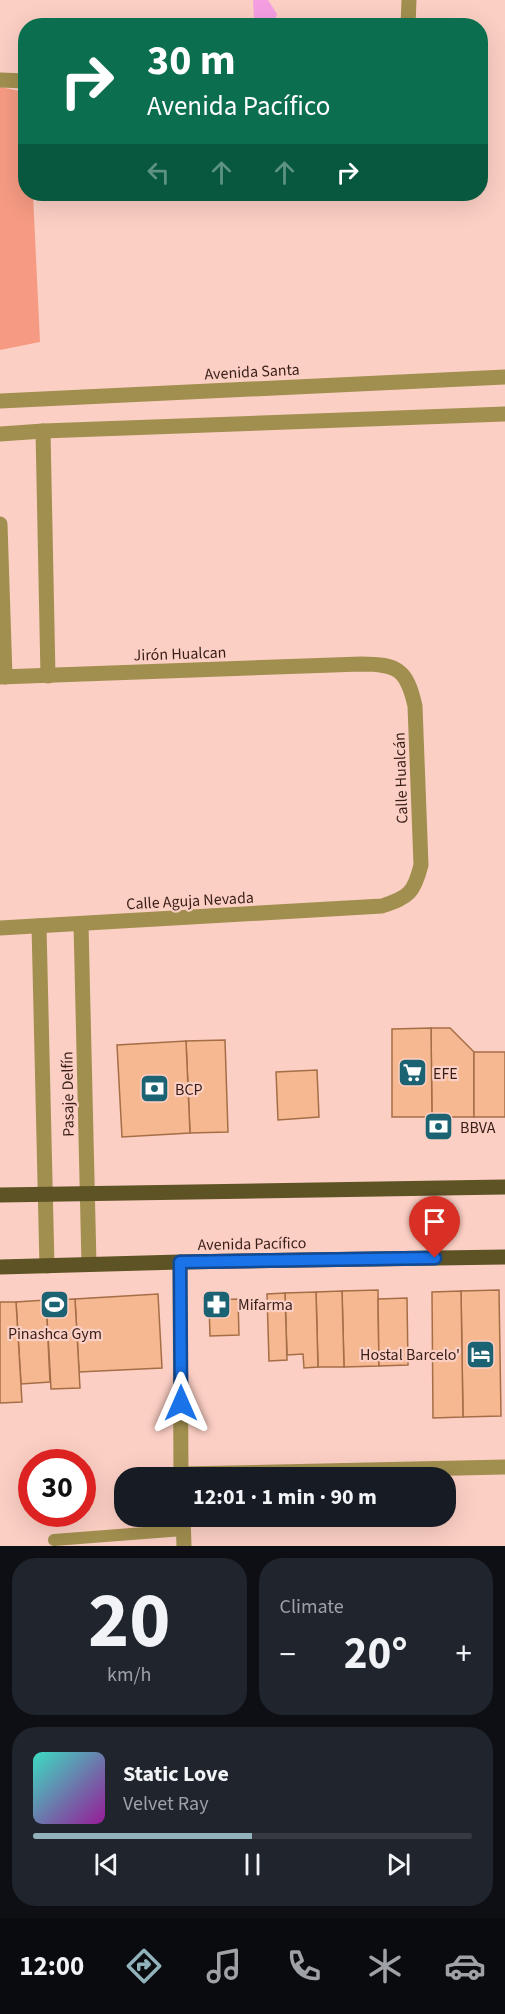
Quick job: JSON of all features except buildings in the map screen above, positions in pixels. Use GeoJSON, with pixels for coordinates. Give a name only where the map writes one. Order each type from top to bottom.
{"type":"FeatureCollection","features":[{"type":"Feature","properties":{"kind":"main road"},"geometry":{"type":"LineString","coordinates":[[0,1195],[505,1187]]}},
{"type":"Feature","properties":{"kind":"main road","name":"Avenida Pacífico"},"geometry":{"type":"LineString","coordinates":[[0,1267],[505,1257]]}},
{"type":"Feature","properties":{"kind":"street"},"geometry":{"type":"LineString","coordinates":[[408,18],[409,0]]}},
{"type":"Feature","properties":{"kind":"street"},"geometry":{"type":"LineString","coordinates":[[0,80],[18,81]]}},
{"type":"Feature","properties":{"kind":"street","name":"Avenida Santa"},"geometry":{"type":"LineString","coordinates":[[0,401],[505,377]]}},
{"type":"Feature","properties":{"kind":"street"},"geometry":{"type":"LineString","coordinates":[[0,434],[505,414]]}},
{"type":"Feature","properties":{"kind":"street"},"geometry":{"type":"LineString","coordinates":[[43,431],[48,676]]}},
{"type":"Feature","properties":{"kind":"street"},"geometry":{"type":"LineString","coordinates":[[0,524],[3,677]]}},
{"type":"Feature","properties":{"kind":"street","name":"Jirón Hualcan"},"geometry":{"type":"LineString","coordinates":[[3,677],[361,664]]}},
{"type":"Feature","properties":{"kind":"street","name":"Calle Hualcán"},"geometry":{"type":"LineString","coordinates":[[361,664],[382,664],[400,671],[411,687],[415,706],[421,865],[416,885],[402,899],[382,906]]}},
{"type":"Feature","properties":{"kind":"street","name":"Calle Aguja Nevada"},"geometry":{"type":"LineString","coordinates":[[0,928],[382,906]]}},
{"type":"Feature","properties":{"kind":"street","name":"Pasaje Delfín"},"geometry":{"type":"LineString","coordinates":[[81,924],[89,1264]]}},
{"type":"Feature","properties":{"kind":"street","name":"Pasaje Delfín"},"geometry":{"type":"LineString","coordinates":[[39,926],[47,1266]]}},
{"type":"Feature","properties":{"kind":"street"},"geometry":{"type":"LineString","coordinates":[[180,1262],[181,1467]]}},
{"type":"Feature","properties":{"kind":"street"},"geometry":{"type":"LineString","coordinates":[[456,1468],[505,1467]]}},
{"type":"Feature","properties":{"kind":"street"},"geometry":{"type":"LineString","coordinates":[[183,1527],[184,1546]]}},
{"type":"Feature","properties":{"kind":"lane"},"geometry":{"type":"LineString","coordinates":[[54,1540],[153,1527]]}},
{"type":"Feature","properties":{"kind":"shaded area"},"geometry":{"type":"Polygon","coordinates":[[[253,0],[268,0],[277,14],[276,18],[254,18],[253,0]]]}},
{"type":"Feature","properties":{"kind":"shaded area"},"geometry":{"type":"Polygon","coordinates":[[[0,87],[18,91],[18,201],[33,201],[40,342],[0,350],[0,87]]]}},
{"type":"Feature","properties":{"kind":"place","name":"EFE"},"geometry":{"type":"Point","coordinates":[412,1073]}},
{"type":"Feature","properties":{"kind":"place","name":"BCP"},"geometry":{"type":"Point","coordinates":[154,1089]}},
{"type":"Feature","properties":{"kind":"place","name":"BBVA"},"geometry":{"type":"Point","coordinates":[439,1127]}},
{"type":"Feature","properties":{"kind":"place","name":"Mifarma"},"geometry":{"type":"Point","coordinates":[217,1304]}},
{"type":"Feature","properties":{"kind":"place","name":"Pinashca Gym"},"geometry":{"type":"Point","coordinates":[55,1305]}},
{"type":"Feature","properties":{"kind":"place","name":"Hostal Barcelo'"},"geometry":{"type":"Point","coordinates":[481,1354]}},
{"type":"Feature","properties":{"kind":"route"},"geometry":{"type":"LineString","coordinates":[[181,1403],[180,1262],[435,1258]]}}]}
